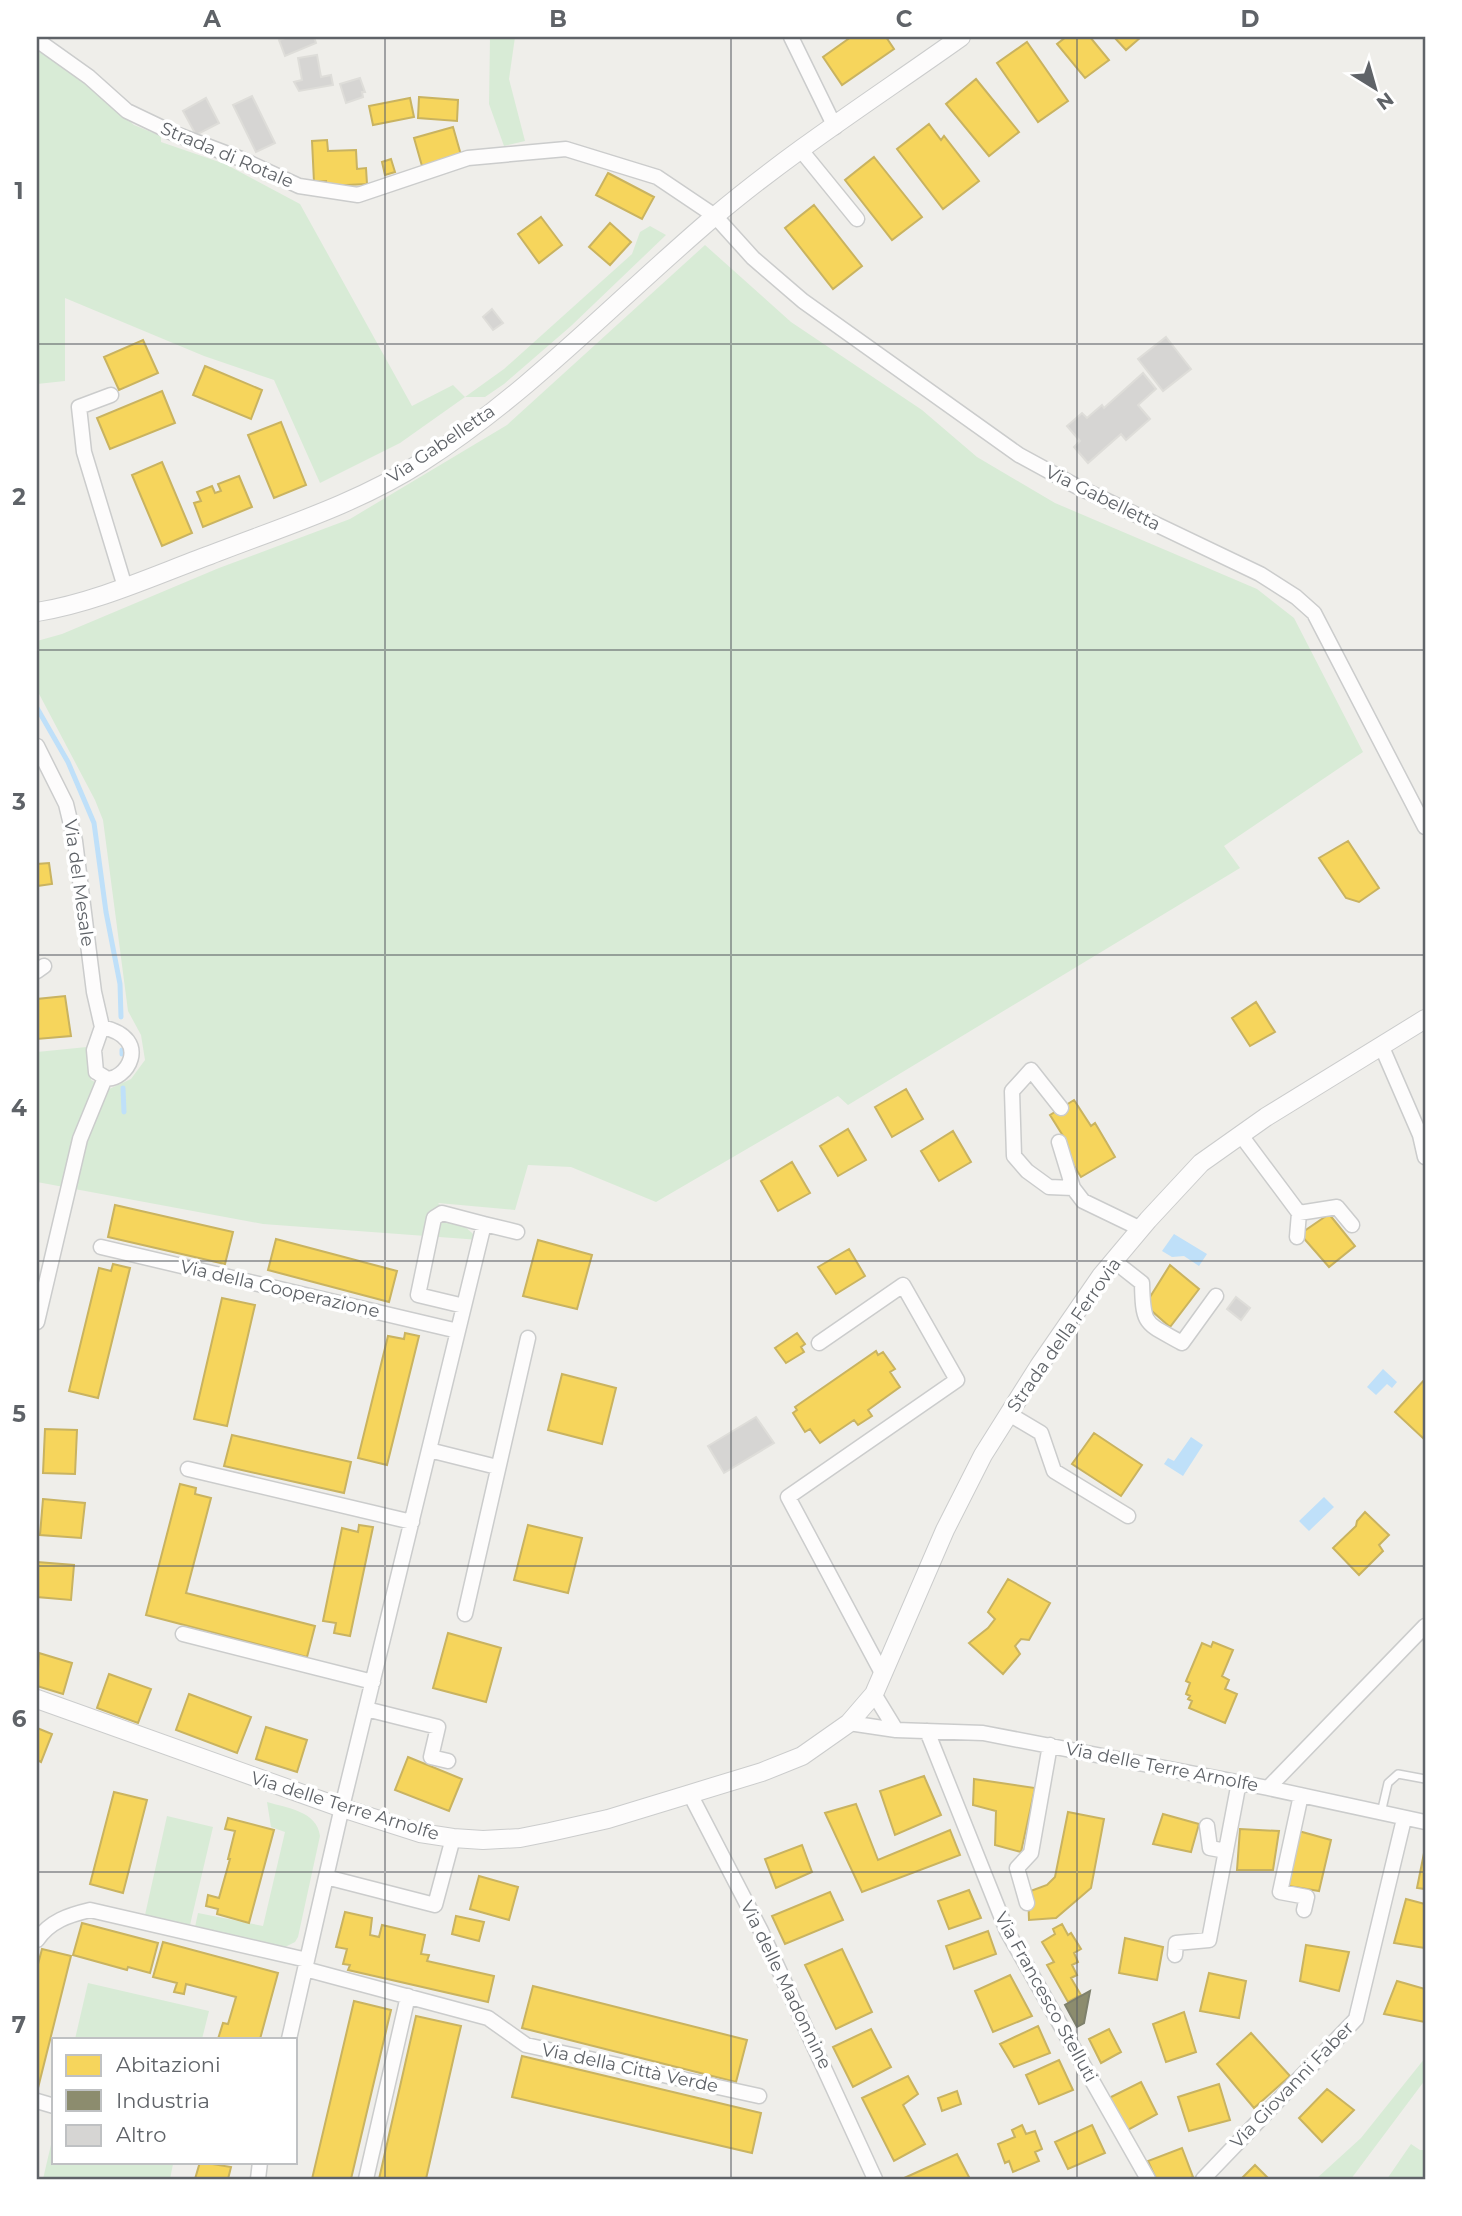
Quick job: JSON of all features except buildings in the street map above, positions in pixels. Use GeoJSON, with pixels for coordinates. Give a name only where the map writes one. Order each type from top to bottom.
{"type":"FeatureCollection","features":[{"type":"Feature","properties":{"kind":"street"},"geometry":{"type":"LineString","coordinates":[[790,37],[835,127]]}},
{"type":"Feature","properties":{"kind":"street","name":"Via Gabelletta"},"geometry":{"type":"LineString","coordinates":[[37,612],[125,587],[325,513],[423,461],[519,389],[715,216],[800,149],[961,37]]}},
{"type":"Feature","properties":{"kind":"street","name":"Strada di Rotale"},"geometry":{"type":"LineString","coordinates":[[37,40],[89,77],[127,111],[173,133],[241,159],[299,187],[358,195],[468,158],[566,149],[657,177],[715,216]]}},
{"type":"Feature","properties":{"kind":"street"},"geometry":{"type":"LineString","coordinates":[[800,149],[857,219]]}},
{"type":"Feature","properties":{"kind":"street","name":"Via Gabelletta"},"geometry":{"type":"LineString","coordinates":[[715,216],[753,258],[803,300],[1019,455],[1076,486],[1260,574],[1314,613],[1425,827]]}},
{"type":"Feature","properties":{"kind":"street"},"geometry":{"type":"LineString","coordinates":[[111,395],[79,407],[84,452],[125,587]]}},
{"type":"Feature","properties":{"kind":"street","name":"Via del Mesale"},"geometry":{"type":"LineString","coordinates":[[37,746],[66,804],[75,841],[94,992],[102,1027],[94,1049],[94,1062],[96,1072],[105,1078]]}},
{"type":"Feature","properties":{"kind":"street","name":"Strada della Ferrovia"},"geometry":{"type":"LineString","coordinates":[[849,1723],[874,1694],[946,1530],[983,1455],[1059,1337],[1114,1261],[1201,1163],[1240,1135],[1425,1020]]}},
{"type":"Feature","properties":{"kind":"street"},"geometry":{"type":"LineString","coordinates":[[37,1322],[80,1139],[105,1078],[112,1078],[127,1068],[131,1060],[130,1042],[124,1034],[102,1027]]}},
{"type":"Feature","properties":{"kind":"street"},"geometry":{"type":"LineString","coordinates":[[1381,1045],[1420,1135],[1425,1157]]}},
{"type":"Feature","properties":{"kind":"street"},"geometry":{"type":"LineString","coordinates":[[1061,1108],[1031,1070],[1012,1091],[1014,1156],[1027,1171],[1049,1187],[1073,1188]]}},
{"type":"Feature","properties":{"kind":"street"},"geometry":{"type":"LineString","coordinates":[[1240,1135],[1299,1213],[1297,1237]]}},
{"type":"Feature","properties":{"kind":"street"},"geometry":{"type":"LineString","coordinates":[[1059,1142],[1073,1188],[1083,1200],[1141,1229]]}},
{"type":"Feature","properties":{"kind":"street"},"geometry":{"type":"LineString","coordinates":[[1299,1213],[1337,1206],[1352,1225]]}},
{"type":"Feature","properties":{"kind":"street"},"geometry":{"type":"LineString","coordinates":[[464,1306],[418,1295],[434,1218],[442,1213],[517,1232]]}},
{"type":"Feature","properties":{"kind":"street"},"geometry":{"type":"LineString","coordinates":[[289,2038],[342,1808],[484,1224]]}},
{"type":"Feature","properties":{"kind":"street","name":"Via della Cooperazione"},"geometry":{"type":"LineString","coordinates":[[101,1247],[458,1331]]}},
{"type":"Feature","properties":{"kind":"street"},"geometry":{"type":"LineString","coordinates":[[1114,1261],[1142,1283],[1143,1315],[1150,1325],[1182,1343],[1216,1296]]}},
{"type":"Feature","properties":{"kind":"street"},"geometry":{"type":"LineString","coordinates":[[819,1343],[904,1285],[957,1380],[788,1497],[882,1673]]}},
{"type":"Feature","properties":{"kind":"street"},"geometry":{"type":"LineString","coordinates":[[465,1614],[528,1338]]}},
{"type":"Feature","properties":{"kind":"street"},"geometry":{"type":"LineString","coordinates":[[1009,1414],[1041,1433],[1054,1471],[1128,1517]]}},
{"type":"Feature","properties":{"kind":"street"},"geometry":{"type":"LineString","coordinates":[[429,1450],[497,1466]]}},
{"type":"Feature","properties":{"kind":"street"},"geometry":{"type":"LineString","coordinates":[[188,1469],[412,1522]]}},
{"type":"Feature","properties":{"kind":"street"},"geometry":{"type":"LineString","coordinates":[[1268,1788],[1425,1626]]}},
{"type":"Feature","properties":{"kind":"street"},"geometry":{"type":"LineString","coordinates":[[183,1634],[373,1682]]}},
{"type":"Feature","properties":{"kind":"street"},"geometry":{"type":"LineString","coordinates":[[874,1694],[896,1730]]}},
{"type":"Feature","properties":{"kind":"street","name":"Via delle Terre Arnolfe"},"geometry":{"type":"LineString","coordinates":[[37,1699],[342,1808],[420,1833],[453,1838],[520,1838],[608,1819],[762,1772],[802,1756],[849,1723],[896,1730],[983,1733],[1239,1782],[1425,1822]]}},
{"type":"Feature","properties":{"kind":"street"},"geometry":{"type":"LineString","coordinates":[[366,1709],[438,1727],[431,1757],[449,1761]]}},
{"type":"Feature","properties":{"kind":"street","name":"Via Francesco Stelluti"},"geometry":{"type":"LineString","coordinates":[[927,1731],[1007,1931],[1148,2179]]}},
{"type":"Feature","properties":{"kind":"street"},"geometry":{"type":"LineString","coordinates":[[1027,1903],[1017,1868],[1031,1853],[1050,1745]]}},
{"type":"Feature","properties":{"kind":"street"},"geometry":{"type":"LineString","coordinates":[[1175,1955],[1176,1943],[1209,1940],[1239,1782]]}},
{"type":"Feature","properties":{"kind":"street","name":"Via delle Madonnine"},"geometry":{"type":"LineString","coordinates":[[690,1794],[761,1931],[875,2179]]}},
{"type":"Feature","properties":{"kind":"street"},"geometry":{"type":"LineString","coordinates":[[1301,1795],[1280,1892],[1307,1897],[1304,1910]]}},
{"type":"Feature","properties":{"kind":"street","name":"Via Giovanni Faber"},"geometry":{"type":"LineString","coordinates":[[1203,2179],[1356,2019],[1404,1819]]}},
{"type":"Feature","properties":{"kind":"street"},"geometry":{"type":"LineString","coordinates":[[1207,1826],[1210,1848],[1226,1851]]}},
{"type":"Feature","properties":{"kind":"street"},"geometry":{"type":"LineString","coordinates":[[326,1877],[435,1905],[453,1838]]}},
{"type":"Feature","properties":{"kind":"street"},"geometry":{"type":"LineString","coordinates":[[37,1940],[43,1931],[64,1916],[90,1910],[306,1965]]}},
{"type":"Feature","properties":{"kind":"street","name":"Via della Città Verde"},"geometry":{"type":"LineString","coordinates":[[306,1965],[488,2018],[526,2045],[759,2096]]}},
{"type":"Feature","properties":{"kind":"street"},"geometry":{"type":"LineString","coordinates":[[366,2179],[408,1996]]}},
{"type":"Feature","properties":{"kind":"lane"},"geometry":{"type":"LineString","coordinates":[[1381,1813],[1388,1783],[1398,1774],[1425,1779]]}},
{"type":"Feature","properties":{"kind":"green space"},"geometry":{"type":"Polygon","coordinates":[[[490,37],[515,37],[509,79],[525,141],[504,146],[489,104],[490,37]]]}},
{"type":"Feature","properties":{"kind":"green space"},"geometry":{"type":"Polygon","coordinates":[[[37,47],[106,99],[134,125],[161,136],[161,142],[225,164],[300,204],[412,406],[453,385],[465,397],[400,443],[320,483],[274,380],[204,356],[65,298],[65,381],[37,384],[37,47]]]}},
{"type":"Feature","properties":{"kind":"green space"},"geometry":{"type":"Polygon","coordinates":[[[650,226],[666,235],[571,326],[504,384],[485,397],[465,397],[504,369],[632,254],[640,232],[650,226]]]}},
{"type":"Feature","properties":{"kind":"green space"},"geometry":{"type":"Polygon","coordinates":[[[705,245],[791,322],[922,410],[977,457],[1055,503],[1257,589],[1294,618],[1363,752],[1224,846],[1240,868],[848,1105],[838,1096],[656,1202],[571,1167],[528,1165],[515,1210],[438,1203],[480,1240],[263,1224],[37,1182],[37,1052],[87,1047],[91,1080],[109,1089],[131,1079],[145,1060],[141,1035],[128,1011],[103,820],[37,690],[37,641],[62,634],[219,568],[350,519],[507,425],[705,245]]]}},
{"type":"Feature","properties":{"kind":"green space"},"geometry":{"type":"Polygon","coordinates":[[[267,1802],[307,1816],[318,1828],[320,1836],[298,1937],[295,1942],[285,1947],[195,1927],[198,1913],[263,1926],[285,1832],[271,1827],[267,1802]]]}},
{"type":"Feature","properties":{"kind":"green space"},"geometry":{"type":"Polygon","coordinates":[[[167,1816],[213,1827],[190,1925],[145,1915],[167,1816]]]}},
{"type":"Feature","properties":{"kind":"green space"},"geometry":{"type":"Polygon","coordinates":[[[88,1983],[209,2011],[202,2038],[75,2038],[88,1983]]]}},
{"type":"Feature","properties":{"kind":"green space"},"geometry":{"type":"Polygon","coordinates":[[[1425,2058],[1425,2080],[1351,2179],[1316,2179],[1361,2138],[1425,2058]]]}},
{"type":"Feature","properties":{"kind":"green space"},"geometry":{"type":"Polygon","coordinates":[[[52,2140],[52,2164],[173,2164],[170,2179],[43,2179],[52,2140]]]}},
{"type":"Feature","properties":{"kind":"green space"},"geometry":{"type":"Polygon","coordinates":[[[1411,2144],[1425,2150],[1425,2179],[1387,2179],[1411,2144]]]}},
{"type":"Feature","properties":{"kind":"water"},"geometry":{"type":"Polygon","coordinates":[[[1174,1234],[1207,1254],[1199,1266],[1184,1256],[1172,1257],[1162,1251],[1174,1234]]]}},
{"type":"Feature","properties":{"kind":"water"},"geometry":{"type":"Polygon","coordinates":[[[1383,1369],[1397,1382],[1392,1388],[1387,1384],[1376,1395],[1367,1387],[1383,1369]]]}},
{"type":"Feature","properties":{"kind":"water"},"geometry":{"type":"Polygon","coordinates":[[[1191,1437],[1203,1445],[1183,1476],[1164,1464],[1168,1458],[1174,1461],[1191,1437]]]}},
{"type":"Feature","properties":{"kind":"water"},"geometry":{"type":"Polygon","coordinates":[[[1324,1497],[1334,1507],[1309,1531],[1299,1521],[1324,1497]]]}},
{"type":"Feature","properties":{"kind":"waterway"},"geometry":{"type":"LineString","coordinates":[[37,708],[68,762],[94,823],[106,912],[120,984],[121,1017]]}},
{"type":"Feature","properties":{"kind":"waterway"},"geometry":{"type":"LineString","coordinates":[[123,1088],[124,1112]]}}]}
